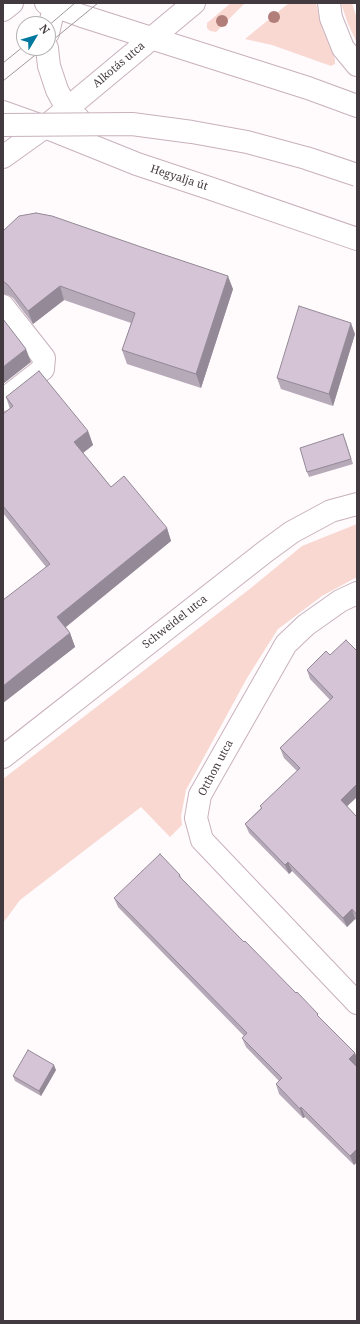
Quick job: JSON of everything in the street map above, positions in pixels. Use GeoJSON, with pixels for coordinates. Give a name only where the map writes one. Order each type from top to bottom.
{"type":"FeatureCollection","features":[{"type":"Feature","properties":{"kind":"main road"},"geometry":{"type":"LineString","coordinates":[[3,10],[12,3]]}},
{"type":"Feature","properties":{"kind":"main road","name":"Alkotás utca"},"geometry":{"type":"LineString","coordinates":[[3,157],[45,127],[194,3]]}},
{"type":"Feature","properties":{"kind":"main road"},"geometry":{"type":"LineString","coordinates":[[329,3],[331,18],[343,48],[357,65]]}},
{"type":"Feature","properties":{"kind":"main road"},"geometry":{"type":"LineString","coordinates":[[50,16],[51,4],[82,16],[308,88],[357,106]]}},
{"type":"Feature","properties":{"kind":"main road"},"geometry":{"type":"LineString","coordinates":[[47,56],[48,66],[57,90],[67,109],[95,133],[136,164]]}},
{"type":"Feature","properties":{"kind":"main road","name":"Hegyalja út"},"geometry":{"type":"LineString","coordinates":[[3,112],[45,127],[136,164],[357,239]]}},
{"type":"Feature","properties":{"kind":"main road"},"geometry":{"type":"LineString","coordinates":[[3,125],[132,124],[192,132],[247,142],[306,158],[357,175]]}},
{"type":"Feature","properties":{"kind":"main road"},"geometry":{"type":"LineString","coordinates":[[3,306],[44,358],[43,368],[3,400]]}},
{"type":"Feature","properties":{"kind":"main road","name":"Schweidel utca"},"geometry":{"type":"LineString","coordinates":[[3,757],[292,532],[331,511],[357,504]]}},
{"type":"Feature","properties":{"kind":"main road","name":"Otthon utca"},"geometry":{"type":"LineString","coordinates":[[357,593],[340,602],[306,625],[286,644],[200,795],[196,818],[202,840],[357,1003]]}},
{"type":"Feature","properties":{"kind":"shaded area"},"geometry":{"type":"Polygon","coordinates":[[[231,3],[245,3],[216,32],[210,31],[207,28],[207,23],[231,3]]]}},
{"type":"Feature","properties":{"kind":"shaded area"},"geometry":{"type":"Polygon","coordinates":[[[289,3],[316,3],[322,28],[335,59],[335,64],[331,66],[272,45],[245,39],[289,3]]]}},
{"type":"Feature","properties":{"kind":"shaded area"},"geometry":{"type":"Polygon","coordinates":[[[341,3],[352,3],[357,19],[357,43],[348,24],[341,3]]]}},
{"type":"Feature","properties":{"kind":"shaded area"},"geometry":{"type":"Polygon","coordinates":[[[357,524],[357,577],[322,596],[278,629],[247,678],[186,790],[181,816],[182,825],[170,837],[141,807],[20,900],[3,923],[3,779],[251,588],[302,546],[357,524]]]}},
{"type":"Feature","properties":{"kind":"building"},"geometry":{"type":"Polygon","coordinates":[[[36,213],[52,216],[228,276],[196,374],[122,350],[135,313],[60,286],[28,311],[8,285],[3,281],[3,231],[19,216],[36,213]]]}},
{"type":"Feature","properties":{"kind":"building"},"geometry":{"type":"Polygon","coordinates":[[[299,306],[351,323],[329,394],[277,378],[299,306]]]}},
{"type":"Feature","properties":{"kind":"building"},"geometry":{"type":"Polygon","coordinates":[[[3,319],[26,349],[3,367],[3,319]]]}},
{"type":"Feature","properties":{"kind":"building"},"geometry":{"type":"Polygon","coordinates":[[[39,371],[88,431],[74,442],[111,487],[124,476],[167,528],[57,617],[70,633],[3,686],[3,600],[50,564],[3,506],[3,414],[13,406],[6,397],[39,371]]]}},
{"type":"Feature","properties":{"kind":"building"},"geometry":{"type":"Polygon","coordinates":[[[343,434],[351,459],[307,472],[300,448],[343,434]]]}},
{"type":"Feature","properties":{"kind":"building"},"geometry":{"type":"Polygon","coordinates":[[[346,640],[357,651],[357,784],[341,800],[357,817],[357,915],[352,909],[343,918],[288,862],[285,865],[245,824],[262,808],[260,806],[300,768],[280,748],[333,697],[307,670],[326,651],[330,655],[346,640]]]}},
{"type":"Feature","properties":{"kind":"building"},"geometry":{"type":"Polygon","coordinates":[[[160,854],[180,875],[179,876],[244,942],[245,941],[296,993],[297,992],[318,1014],[317,1015],[355,1053],[349,1059],[357,1067],[357,1149],[350,1156],[276,1084],[282,1078],[242,1038],[247,1033],[114,898],[160,854]]]}},
{"type":"Feature","properties":{"kind":"building"},"geometry":{"type":"Polygon","coordinates":[[[28,1050],[54,1065],[39,1091],[13,1076],[28,1050]]]}},
{"type":"Feature","properties":{"kind":"tram line"},"geometry":{"type":"LineString","coordinates":[[56,19],[75,3]]}},
{"type":"Feature","properties":{"kind":"tram line"},"geometry":{"type":"LineString","coordinates":[[56,37],[98,3]]}},
{"type":"Feature","properties":{"kind":"tram line"},"geometry":{"type":"LineString","coordinates":[[3,63],[16,52]]}},
{"type":"Feature","properties":{"kind":"tram line"},"geometry":{"type":"LineString","coordinates":[[3,81],[34,56]]}}]}
